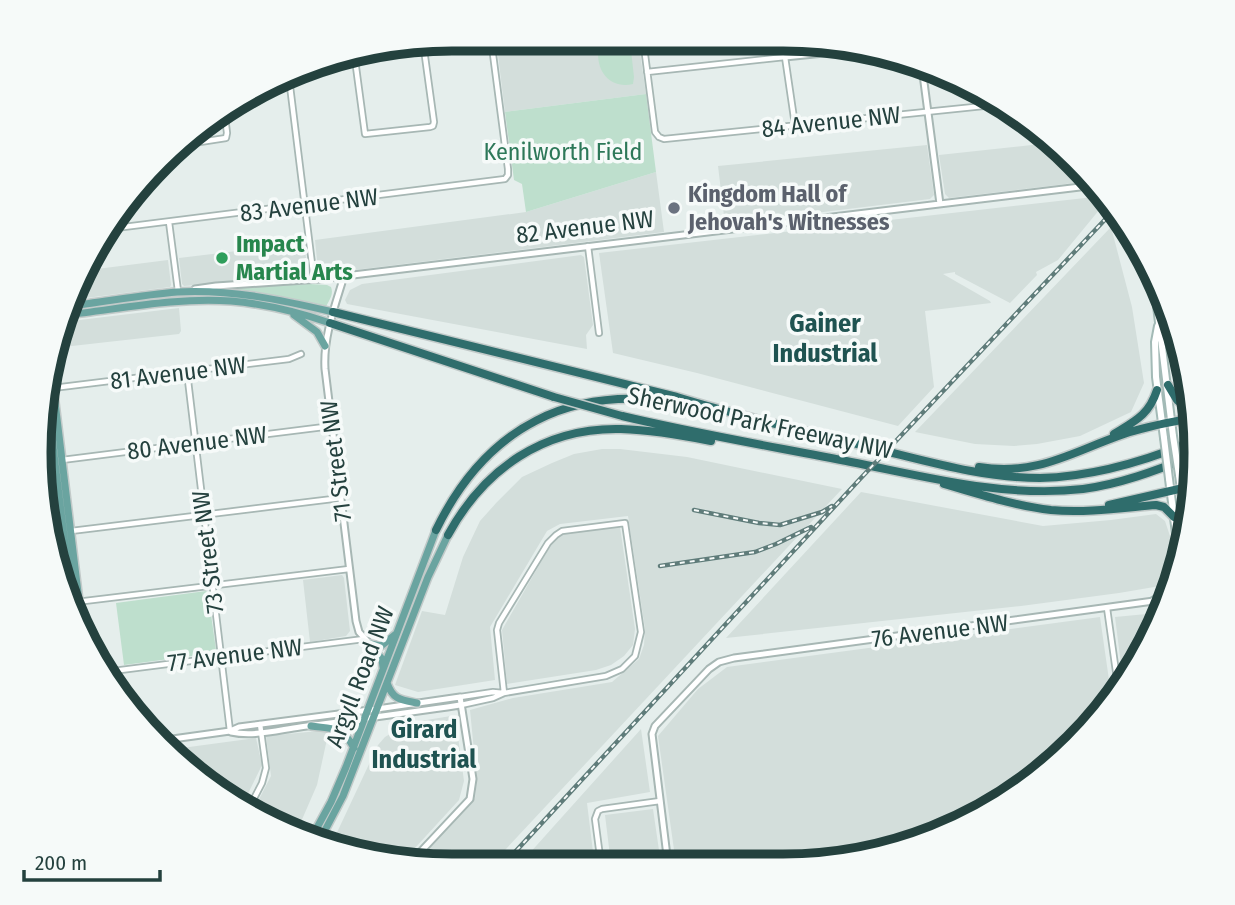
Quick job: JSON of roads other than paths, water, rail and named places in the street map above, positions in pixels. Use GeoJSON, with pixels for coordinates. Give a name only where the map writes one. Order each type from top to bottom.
{"type":"FeatureCollection","features":[{"type":"Feature","properties":{"kind":"highway","name":"Sherwood Park Freeway NW"},"geometry":{"type":"LineString","coordinates":[[333,312],[664,394],[722,411],[984,473],[1040,478],[1076,475],[1108,469],[1184,445]]}},
{"type":"Feature","properties":{"kind":"highway","name":"Sherwood Park Freeway NW"},"geometry":{"type":"LineString","coordinates":[[330,323],[554,397],[622,416],[677,429],[991,488],[1034,491],[1083,489],[1125,481],[1184,459]]}},
{"type":"Feature","properties":{"kind":"highway"},"geometry":{"type":"LineString","coordinates":[[1168,385],[1181,403]]}},
{"type":"Feature","properties":{"kind":"highway"},"geometry":{"type":"LineString","coordinates":[[1103,442],[1139,419],[1152,404],[1157,390]]}},
{"type":"Feature","properties":{"kind":"highway"},"geometry":{"type":"LineString","coordinates":[[436,530],[457,492],[496,447],[538,419],[564,408],[592,401],[634,398],[722,411]]}},
{"type":"Feature","properties":{"kind":"highway"},"geometry":{"type":"LineString","coordinates":[[917,459],[985,468],[1015,469],[1046,465],[1134,431],[1183,420]]}},
{"type":"Feature","properties":{"kind":"highway"},"geometry":{"type":"LineString","coordinates":[[448,535],[469,501],[497,472],[535,447],[564,436],[619,429],[646,431],[811,459],[820,456]]}},
{"type":"Feature","properties":{"kind":"highway"},"geometry":{"type":"LineString","coordinates":[[892,470],[1051,510],[1156,505],[1164,507],[1174,517]]}},
{"type":"Feature","properties":{"kind":"highway"},"geometry":{"type":"LineString","coordinates":[[1082,510],[1181,488]]}},
{"type":"Feature","properties":{"kind":"main road","name":"82 Avenue NW"},"geometry":{"type":"LineString","coordinates":[[79,305],[178,292],[226,293],[253,295],[333,312]]}},
{"type":"Feature","properties":{"kind":"main road"},"geometry":{"type":"LineString","coordinates":[[75,315],[196,301],[256,304],[288,310],[330,323]]}},
{"type":"Feature","properties":{"kind":"main road"},"geometry":{"type":"LineString","coordinates":[[1157,308],[1157,390],[1176,534]]}},
{"type":"Feature","properties":{"kind":"main road"},"geometry":{"type":"LineString","coordinates":[[288,310],[317,332],[325,346]]}},
{"type":"Feature","properties":{"kind":"main road"},"geometry":{"type":"LineString","coordinates":[[1158,332],[1168,385],[1182,494]]}},
{"type":"Feature","properties":{"kind":"main road"},"geometry":{"type":"LineString","coordinates":[[53,415],[70,576]]}},
{"type":"Feature","properties":{"kind":"main road"},"geometry":{"type":"LineString","coordinates":[[58,460],[71,531],[72,583]]}},
{"type":"Feature","properties":{"kind":"main road","name":"Argyll Road NW"},"geometry":{"type":"LineString","coordinates":[[316,830],[354,748],[436,530]]}},
{"type":"Feature","properties":{"kind":"main road","name":"Argyll Road NW"},"geometry":{"type":"LineString","coordinates":[[324,833],[343,796],[431,569],[448,535]]}},
{"type":"Feature","properties":{"kind":"main road"},"geometry":{"type":"LineString","coordinates":[[367,642],[381,646],[397,633]]}},
{"type":"Feature","properties":{"kind":"main road"},"geometry":{"type":"LineString","coordinates":[[367,642],[382,659],[383,671]]}},
{"type":"Feature","properties":{"kind":"main road"},"geometry":{"type":"LineString","coordinates":[[387,683],[395,696],[417,703]]}},
{"type":"Feature","properties":{"kind":"main road"},"geometry":{"type":"LineString","coordinates":[[311,726],[334,728],[344,733],[354,748]]}},
{"type":"Feature","properties":{"kind":"street","name":"83 Avenue NW"},"geometry":{"type":"LineString","coordinates":[[119,228],[501,181],[507,177],[508,169],[493,51]]}},
{"type":"Feature","properties":{"kind":"street"},"geometry":{"type":"LineString","coordinates":[[645,51],[647,72],[820,53]]}},
{"type":"Feature","properties":{"kind":"street"},"geometry":{"type":"LineString","coordinates":[[784,51],[795,125]]}},
{"type":"Feature","properties":{"kind":"street"},"geometry":{"type":"LineString","coordinates":[[356,62],[365,134],[433,126],[425,52]]}},
{"type":"Feature","properties":{"kind":"street","name":"84 Avenue NW"},"geometry":{"type":"LineString","coordinates":[[647,72],[655,132],[659,137],[667,138],[983,105]]}},
{"type":"Feature","properties":{"kind":"street"},"geometry":{"type":"LineString","coordinates":[[923,76],[940,204]]}},
{"type":"Feature","properties":{"kind":"street"},"geometry":{"type":"LineString","coordinates":[[290,85],[314,280]]}},
{"type":"Feature","properties":{"kind":"street"},"geometry":{"type":"LineString","coordinates":[[197,143],[227,136],[225,121]]}},
{"type":"Feature","properties":{"kind":"street","name":"82 Avenue NW"},"geometry":{"type":"LineString","coordinates":[[178,292],[216,286],[314,280],[1080,187]]}},
{"type":"Feature","properties":{"kind":"street"},"geometry":{"type":"LineString","coordinates":[[169,222],[178,292]]}},
{"type":"Feature","properties":{"kind":"street"},"geometry":{"type":"LineString","coordinates":[[588,246],[599,333]]}},
{"type":"Feature","properties":{"kind":"street","name":"71 Street NW"},"geometry":{"type":"LineString","coordinates":[[344,276],[325,346],[325,369],[356,624],[367,642]]}},
{"type":"Feature","properties":{"kind":"street"},"geometry":{"type":"LineString","coordinates":[[1158,332],[1165,331]]}},
{"type":"Feature","properties":{"kind":"street","name":"81 Avenue NW"},"geometry":{"type":"LineString","coordinates":[[56,388],[289,359],[301,354]]}},
{"type":"Feature","properties":{"kind":"street","name":"73 Street NW"},"geometry":{"type":"LineString","coordinates":[[187,372],[230,732]]}},
{"type":"Feature","properties":{"kind":"street","name":"80 Avenue NW"},"geometry":{"type":"LineString","coordinates":[[51,461],[332,426]]}},
{"type":"Feature","properties":{"kind":"street"},"geometry":{"type":"LineString","coordinates":[[71,531],[341,498]]}},
{"type":"Feature","properties":{"kind":"street"},"geometry":{"type":"LineString","coordinates":[[230,732],[239,727],[260,724],[493,692],[504,693],[606,676],[622,669],[635,656],[641,632],[625,523],[562,531],[551,539],[497,630],[504,693]]}},
{"type":"Feature","properties":{"kind":"street"},"geometry":{"type":"LineString","coordinates":[[80,602],[349,569]]}},
{"type":"Feature","properties":{"kind":"street","name":"76 Avenue NW"},"geometry":{"type":"LineString","coordinates":[[660,802],[652,741],[653,729],[706,672],[719,662],[1156,601]]}},
{"type":"Feature","properties":{"kind":"street"},"geometry":{"type":"LineString","coordinates":[[1107,608],[1117,676]]}},
{"type":"Feature","properties":{"kind":"street","name":"77 Avenue NW"},"geometry":{"type":"LineString","coordinates":[[115,671],[367,642]]}},
{"type":"Feature","properties":{"kind":"street"},"geometry":{"type":"LineString","coordinates":[[171,739],[374,718],[460,705],[504,693]]}},
{"type":"Feature","properties":{"kind":"street"},"geometry":{"type":"LineString","coordinates":[[420,853],[470,799],[473,779],[460,697]]}},
{"type":"Feature","properties":{"kind":"street"},"geometry":{"type":"LineString","coordinates":[[252,800],[265,772],[260,724]]}},
{"type":"Feature","properties":{"kind":"street"},"geometry":{"type":"LineString","coordinates":[[600,854],[596,813],[602,809],[660,802],[667,854]]}},
{"type":"Feature","properties":{"kind":"railway"},"geometry":{"type":"LineString","coordinates":[[513,854],[860,479],[1108,217]]}},
{"type":"Feature","properties":{"kind":"railway"},"geometry":{"type":"LineString","coordinates":[[694,510],[780,525],[822,512],[832,506]]}},
{"type":"Feature","properties":{"kind":"railway"},"geometry":{"type":"LineString","coordinates":[[660,566],[755,552],[811,527]]}},
{"type":"Feature","properties":{"kind":"place","name":"Kingdom Hall of Jehovah's Witnesses"},"geometry":{"type":"Point","coordinates":[674,208]}},
{"type":"Feature","properties":{"kind":"place","name":"Impact Martial Arts"},"geometry":{"type":"Point","coordinates":[222,258]}},
{"type":"Feature","properties":{"kind":"district","name":"Gainer Industrial"},"geometry":{"type":"Point","coordinates":[825,338]}},
{"type":"Feature","properties":{"kind":"district","name":"Girard Industrial"},"geometry":{"type":"Point","coordinates":[424,744]}},
{"type":"Feature","properties":{"kind":"park label","name":"Kenilworth Field"},"geometry":{"type":"Point","coordinates":[563,152]}}]}
